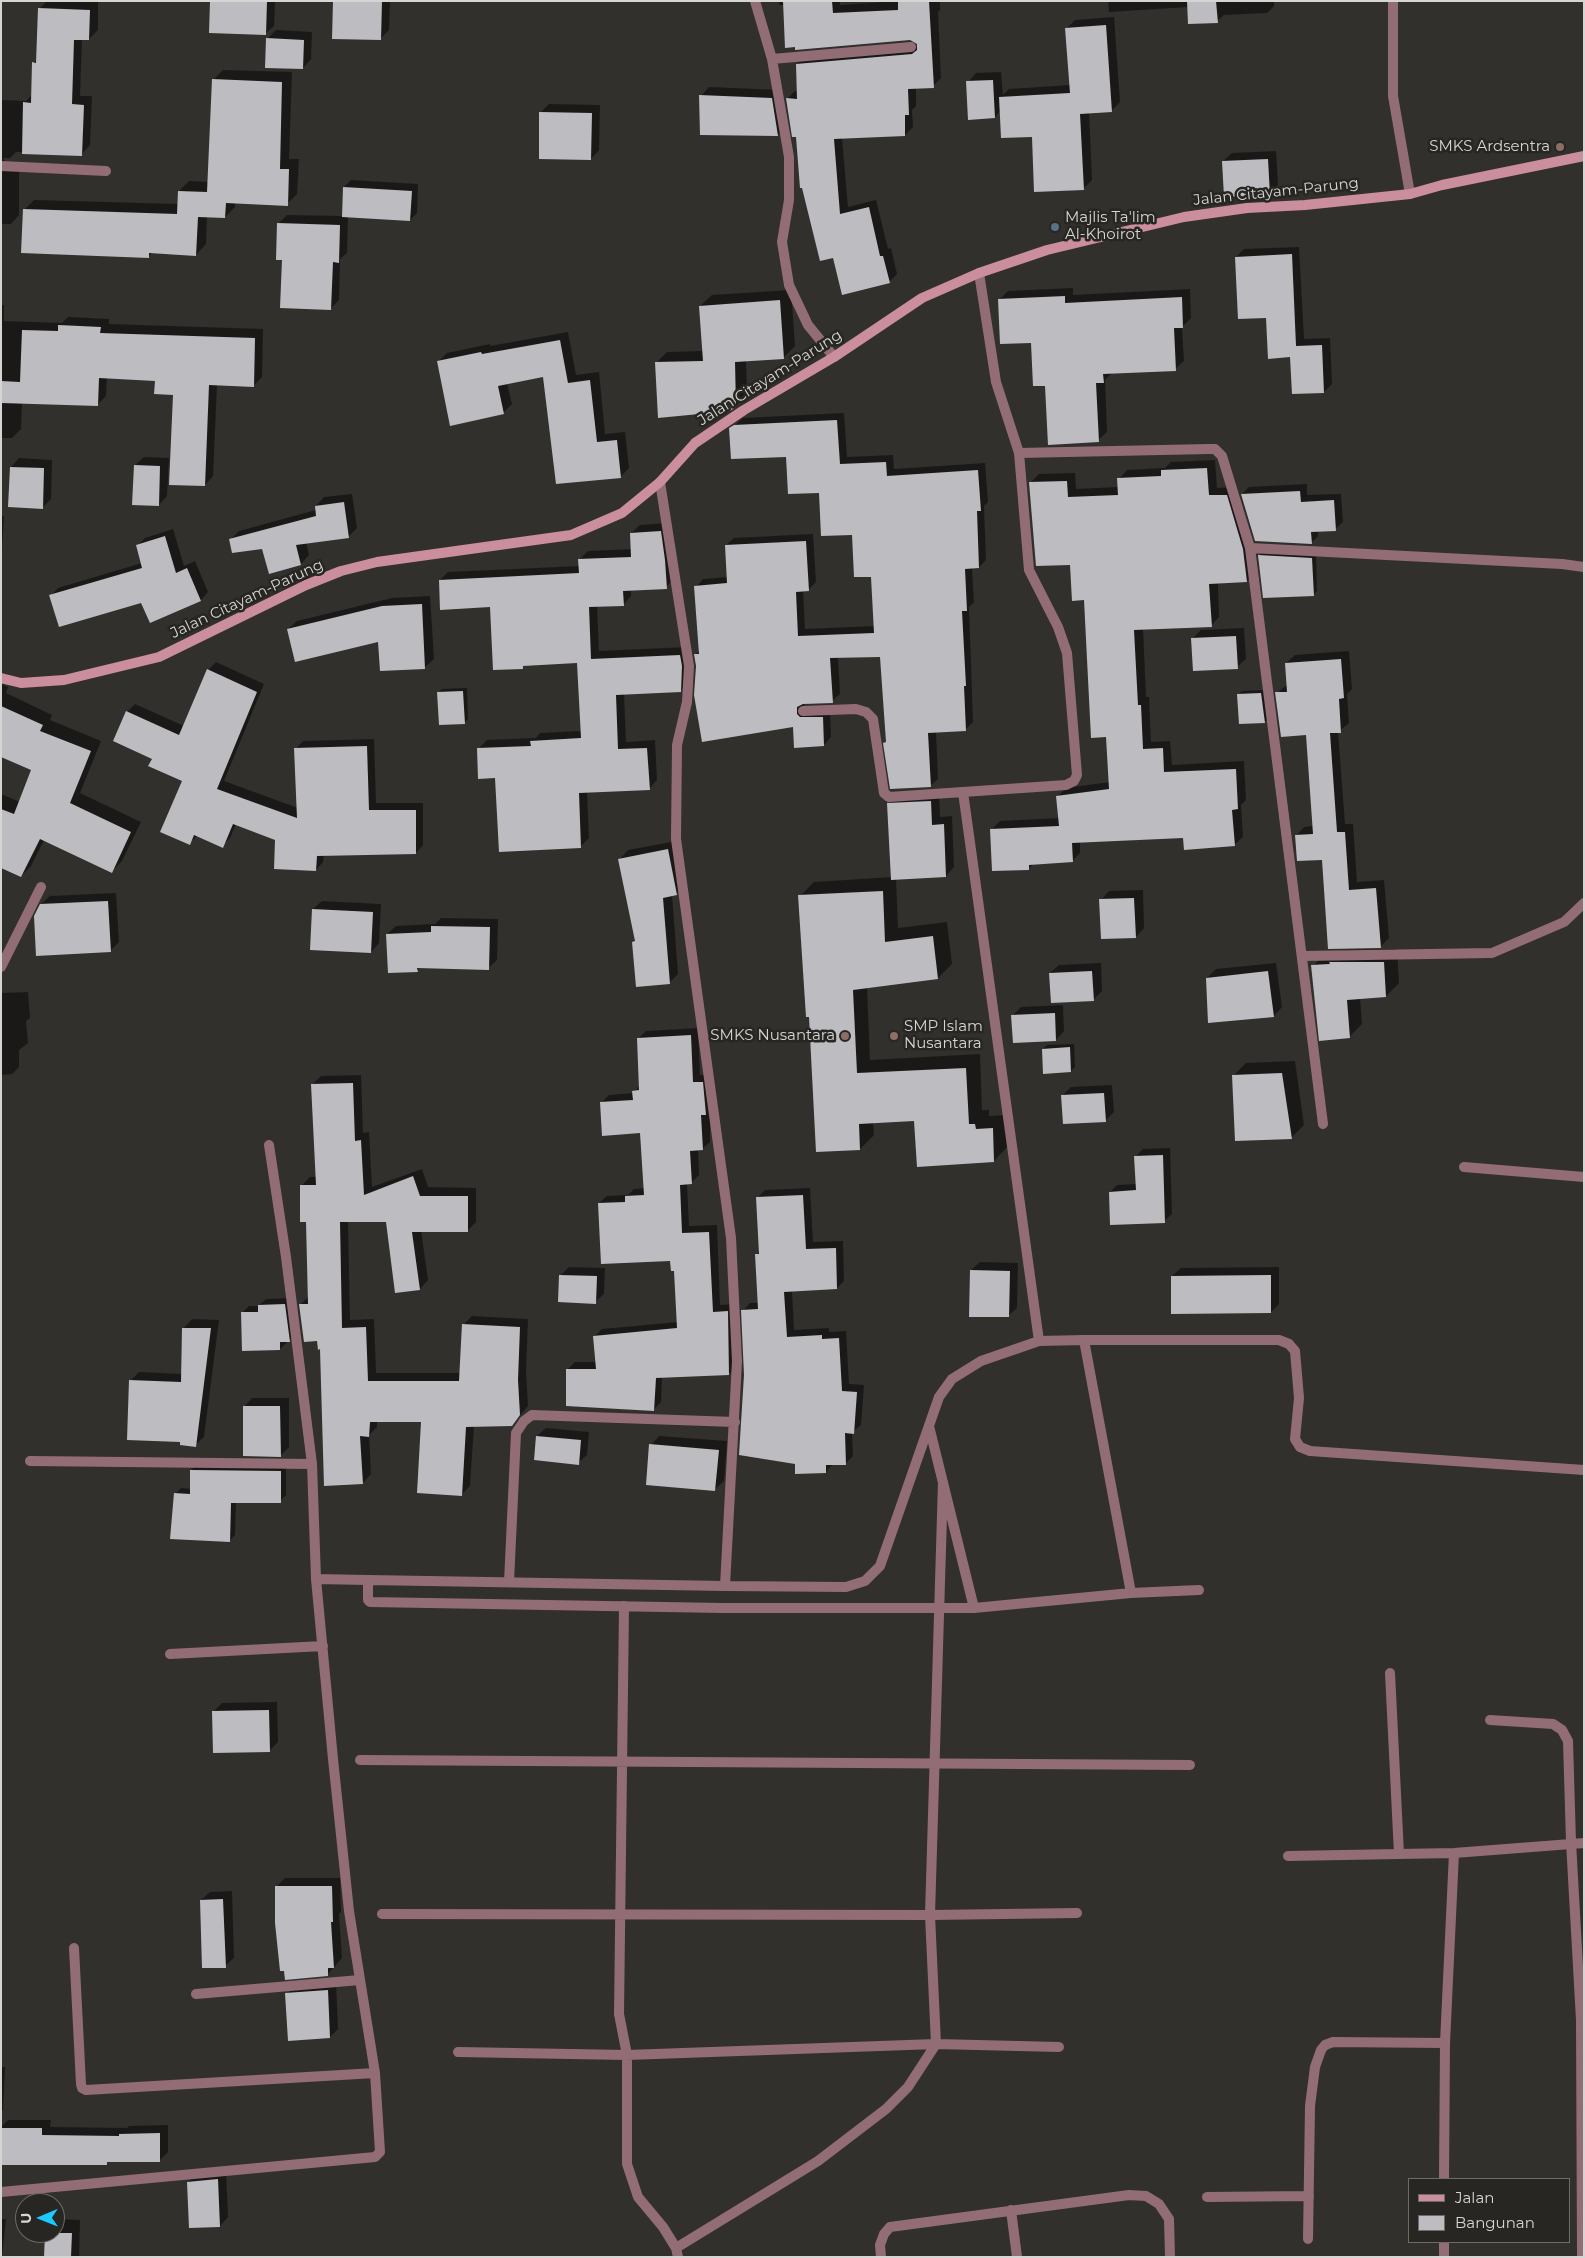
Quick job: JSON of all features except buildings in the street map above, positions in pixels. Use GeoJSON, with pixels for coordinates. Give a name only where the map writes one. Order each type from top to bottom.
{"type":"FeatureCollection","features":[{"type":"Feature","properties":{"kind":"street"},"geometry":{"type":"LineString","coordinates":[[755,1],[772,59],[789,157],[789,200],[782,242],[784,266],[789,285],[808,326],[834,357]]}},
{"type":"Feature","properties":{"kind":"street"},"geometry":{"type":"LineString","coordinates":[[1393,1],[1393,96],[1410,194]]}},
{"type":"Feature","properties":{"kind":"street"},"geometry":{"type":"LineString","coordinates":[[772,59],[911,47]]}},
{"type":"Feature","properties":{"kind":"street","name":"Jalan Citayam-Parung"},"geometry":{"type":"LineString","coordinates":[[1,678],[21,683],[64,680],[159,657],[306,585],[342,571],[377,562],[571,535],[622,513],[660,482],[695,443],[744,410],[834,357],[922,298],[979,273],[1047,250],[1184,217],[1247,208],[1306,205],[1410,194],[1442,185],[1584,156]]}},
{"type":"Feature","properties":{"kind":"street"},"geometry":{"type":"LineString","coordinates":[[1,166],[106,171]]}},
{"type":"Feature","properties":{"kind":"street"},"geometry":{"type":"LineString","coordinates":[[802,711],[856,709],[866,712],[873,719],[884,793],[889,798],[1066,785],[1074,781],[1077,775],[1067,653],[1058,628],[1029,570],[1019,453],[996,382],[979,273]]}},
{"type":"Feature","properties":{"kind":"street"},"geometry":{"type":"LineString","coordinates":[[1019,453],[1215,449],[1224,461],[1250,548],[1304,956],[1323,1124]]}},
{"type":"Feature","properties":{"kind":"street"},"geometry":{"type":"LineString","coordinates":[[660,482],[689,666],[686,702],[676,752],[676,839],[731,1238],[737,1361],[725,1586]]}},
{"type":"Feature","properties":{"kind":"street"},"geometry":{"type":"LineString","coordinates":[[1250,548],[1562,564],[1584,567]]}},
{"type":"Feature","properties":{"kind":"street"},"geometry":{"type":"LineString","coordinates":[[963,792],[1040,1341]]}},
{"type":"Feature","properties":{"kind":"street"},"geometry":{"type":"LineString","coordinates":[[1,967],[41,887]]}},
{"type":"Feature","properties":{"kind":"street"},"geometry":{"type":"LineString","coordinates":[[1304,956],[1492,952],[1564,922],[1584,903]]}},
{"type":"Feature","properties":{"kind":"street"},"geometry":{"type":"LineString","coordinates":[[1,2192],[376,2158],[380,2152],[376,2073],[349,1910],[316,1579],[312,1464],[286,1256],[269,1145]]}},
{"type":"Feature","properties":{"kind":"street"},"geometry":{"type":"LineString","coordinates":[[1464,1167],[1584,1177]]}},
{"type":"Feature","properties":{"kind":"street"},"geometry":{"type":"LineString","coordinates":[[1084,1340],[1131,1594]]}},
{"type":"Feature","properties":{"kind":"street"},"geometry":{"type":"LineString","coordinates":[[316,1579],[846,1587],[865,1580],[880,1566],[939,1397],[952,1379],[981,1361],[1040,1341],[1278,1340],[1289,1344],[1295,1351],[1300,1398],[1295,1439],[1300,1447],[1310,1451],[1584,1470]]}},
{"type":"Feature","properties":{"kind":"street"},"geometry":{"type":"LineString","coordinates":[[509,1582],[516,1433],[524,1421],[532,1415],[735,1422]]}},
{"type":"Feature","properties":{"kind":"street"},"geometry":{"type":"LineString","coordinates":[[929,1425],[974,1608]]}},
{"type":"Feature","properties":{"kind":"street"},"geometry":{"type":"LineString","coordinates":[[30,1461],[312,1464]]}},
{"type":"Feature","properties":{"kind":"street"},"geometry":{"type":"LineString","coordinates":[[624,1606],[619,2014],[627,2055],[627,2164],[638,2197],[664,2228],[677,2252],[818,2161],[886,2109],[908,2087],[936,2044],[930,1915],[943,1482]]}},
{"type":"Feature","properties":{"kind":"street"},"geometry":{"type":"LineString","coordinates":[[368,1580],[368,1600],[370,1602],[624,1606],[974,1608],[1199,1590]]}},
{"type":"Feature","properties":{"kind":"street"},"geometry":{"type":"LineString","coordinates":[[170,1654],[323,1646]]}},
{"type":"Feature","properties":{"kind":"street"},"geometry":{"type":"LineString","coordinates":[[1390,1673],[1399,1854]]}},
{"type":"Feature","properties":{"kind":"street"},"geometry":{"type":"LineString","coordinates":[[1490,1720],[1553,1724],[1562,1730],[1568,1741],[1570,1752],[1571,1842],[1582,2019],[1582,2257]]}},
{"type":"Feature","properties":{"kind":"street"},"geometry":{"type":"LineString","coordinates":[[360,1760],[1190,1765]]}},
{"type":"Feature","properties":{"kind":"street"},"geometry":{"type":"LineString","coordinates":[[1288,1856],[1454,1853],[1571,1842],[1584,1843]]}},
{"type":"Feature","properties":{"kind":"street"},"geometry":{"type":"LineString","coordinates":[[1444,2178],[1445,2043],[1454,1853]]}},
{"type":"Feature","properties":{"kind":"street"},"geometry":{"type":"LineString","coordinates":[[382,1914],[930,1915],[1077,1913]]}},
{"type":"Feature","properties":{"kind":"street"},"geometry":{"type":"LineString","coordinates":[[74,1948],[81,2084],[82,2088],[86,2090],[376,2073]]}},
{"type":"Feature","properties":{"kind":"street"},"geometry":{"type":"LineString","coordinates":[[196,1994],[360,1980]]}},
{"type":"Feature","properties":{"kind":"street"},"geometry":{"type":"LineString","coordinates":[[1308,2239],[1310,2106],[1315,2066],[1321,2050],[1325,2045],[1333,2042],[1445,2043]]}},
{"type":"Feature","properties":{"kind":"street"},"geometry":{"type":"LineString","coordinates":[[458,2052],[627,2055],[936,2044],[1059,2047]]}},
{"type":"Feature","properties":{"kind":"street"},"geometry":{"type":"LineString","coordinates":[[881,2257],[880,2245],[884,2234],[890,2227],[1129,2196],[1146,2196],[1159,2204],[1169,2219],[1170,2257]]}},
{"type":"Feature","properties":{"kind":"street"},"geometry":{"type":"LineString","coordinates":[[1207,2196],[1308,2196]]}},
{"type":"Feature","properties":{"kind":"street"},"geometry":{"type":"LineString","coordinates":[[1011,2210],[1017,2257]]}},
{"type":"Feature","properties":{"kind":"street"},"geometry":{"type":"LineString","coordinates":[[1444,2243],[1444,2257]]}},
{"type":"Feature","properties":{"kind":"place","name":"SMKS Ardsentra"},"geometry":{"type":"Point","coordinates":[1560,147]}},
{"type":"Feature","properties":{"kind":"place","name":"Majlis Ta'lim Al-Khoirot"},"geometry":{"type":"Point","coordinates":[1055,227]}},
{"type":"Feature","properties":{"kind":"place","name":"SMKS Nusantara"},"geometry":{"type":"Point","coordinates":[845,1036]}},
{"type":"Feature","properties":{"kind":"place","name":"SMP Islam Nusantara"},"geometry":{"type":"Point","coordinates":[894,1036]}}]}
